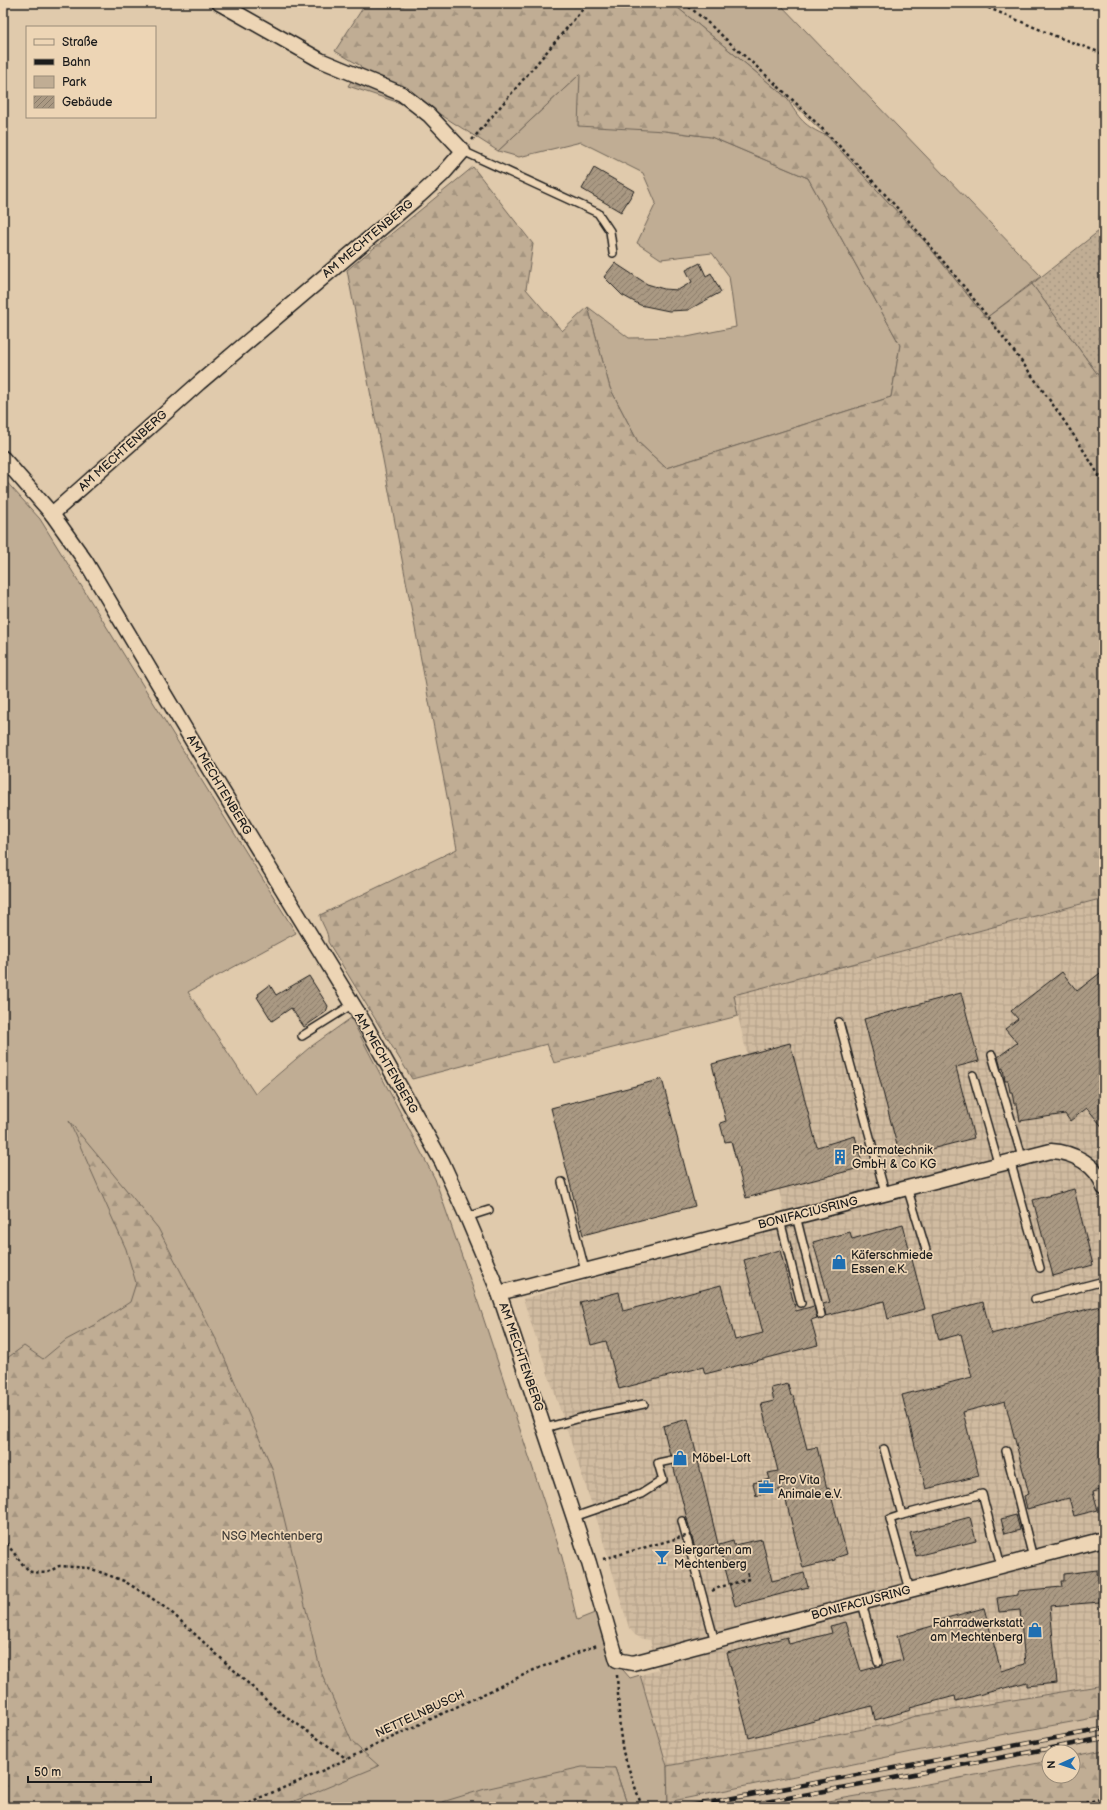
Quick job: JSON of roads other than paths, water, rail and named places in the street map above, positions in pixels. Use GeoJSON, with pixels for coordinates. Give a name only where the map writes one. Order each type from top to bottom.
{"type":"FeatureCollection","features":[{"type":"Feature","properties":{"kind":"street"},"geometry":{"type":"LineString","coordinates":[[219,3],[320,60],[402,94],[429,115],[463,151]]}},
{"type":"Feature","properties":{"kind":"street","name":"AM MECHTENBERG"},"geometry":{"type":"LineString","coordinates":[[52,514],[205,378],[420,196],[443,174],[463,151]]}},
{"type":"Feature","properties":{"kind":"street","name":"AM MECHTENBERG"},"geometry":{"type":"LineString","coordinates":[[3,458],[52,514],[86,562],[209,769],[353,1004],[442,1162],[468,1217],[499,1293],[574,1517],[617,1660]]}},
{"type":"Feature","properties":{"kind":"street","name":"BONIFACIUSRING"},"geometry":{"type":"LineString","coordinates":[[499,1293],[1010,1160],[1052,1151],[1060,1151],[1075,1156],[1090,1166],[1103,1183],[1104,1188]]}},
{"type":"Feature","properties":{"kind":"street","name":"BONIFACIUSRING"},"geometry":{"type":"LineString","coordinates":[[617,1660],[633,1663],[1104,1539]]}},
{"type":"Feature","properties":{"kind":"lane"},"geometry":{"type":"LineString","coordinates":[[463,151],[598,213],[610,232],[613,253]]}},
{"type":"Feature","properties":{"kind":"lane"},"geometry":{"type":"LineString","coordinates":[[302,1036],[353,1004]]}},
{"type":"Feature","properties":{"kind":"lane"},"geometry":{"type":"LineString","coordinates":[[840,1022],[885,1193]]}},
{"type":"Feature","properties":{"kind":"lane"},"geometry":{"type":"LineString","coordinates":[[992,1055],[1010,1160],[1040,1268]]}},
{"type":"Feature","properties":{"kind":"lane"},"geometry":{"type":"LineString","coordinates":[[973,1074],[1010,1160]]}},
{"type":"Feature","properties":{"kind":"lane"},"geometry":{"type":"LineString","coordinates":[[562,1182],[585,1270]]}},
{"type":"Feature","properties":{"kind":"lane"},"geometry":{"type":"LineString","coordinates":[[908,1187],[926,1250]]}},
{"type":"Feature","properties":{"kind":"lane"},"geometry":{"type":"LineString","coordinates":[[468,1217],[488,1210]]}},
{"type":"Feature","properties":{"kind":"lane"},"geometry":{"type":"LineString","coordinates":[[796,1216],[821,1316]]}},
{"type":"Feature","properties":{"kind":"lane"},"geometry":{"type":"LineString","coordinates":[[780,1220],[801,1303]]}},
{"type":"Feature","properties":{"kind":"lane"},"geometry":{"type":"LineString","coordinates":[[1035,1300],[1104,1282]]}},
{"type":"Feature","properties":{"kind":"lane"},"geometry":{"type":"LineString","coordinates":[[545,1428],[591,1415],[644,1404]]}},
{"type":"Feature","properties":{"kind":"lane"},"geometry":{"type":"LineString","coordinates":[[884,1449],[902,1516]]}},
{"type":"Feature","properties":{"kind":"lane"},"geometry":{"type":"LineString","coordinates":[[1006,1451],[1033,1558]]}},
{"type":"Feature","properties":{"kind":"lane"},"geometry":{"type":"LineString","coordinates":[[574,1517],[640,1494],[663,1480],[658,1463],[672,1460]]}},
{"type":"Feature","properties":{"kind":"lane"},"geometry":{"type":"LineString","coordinates":[[910,1590],[890,1519],[982,1494],[1001,1566]]}},
{"type":"Feature","properties":{"kind":"lane"},"geometry":{"type":"LineString","coordinates":[[682,1521],[715,1642]]}},
{"type":"Feature","properties":{"kind":"lane"},"geometry":{"type":"LineString","coordinates":[[862,1603],[878,1662]]}},
{"type":"Feature","properties":{"kind":"railway"},"geometry":{"type":"LineString","coordinates":[[685,1807],[1104,1729]]}},
{"type":"Feature","properties":{"kind":"railway"},"geometry":{"type":"LineString","coordinates":[[740,1807],[1104,1738]]}},
{"type":"Feature","properties":{"kind":"place","name":"Pharmatechnik GmbH & Co KG"},"geometry":{"type":"Point","coordinates":[840,1157]}},
{"type":"Feature","properties":{"kind":"place","name":"Käferschmiede Essen e.K."},"geometry":{"type":"Point","coordinates":[839,1262]}},
{"type":"Feature","properties":{"kind":"place","name":"Möbel-Loft"},"geometry":{"type":"Point","coordinates":[680,1458]}},
{"type":"Feature","properties":{"kind":"place","name":"Pro Vita Animale e.V."},"geometry":{"type":"Point","coordinates":[766,1487]}},
{"type":"Feature","properties":{"kind":"place","name":"Biergarten am Mechtenberg"},"geometry":{"type":"Point","coordinates":[662,1557]}},
{"type":"Feature","properties":{"kind":"place","name":"Fahrradwerkstatt am Mechtenberg"},"geometry":{"type":"Point","coordinates":[1035,1630]}},
{"type":"Feature","properties":{"kind":"park label","name":"NSG Mechtenberg"},"geometry":{"type":"Point","coordinates":[272,1536]}}]}
